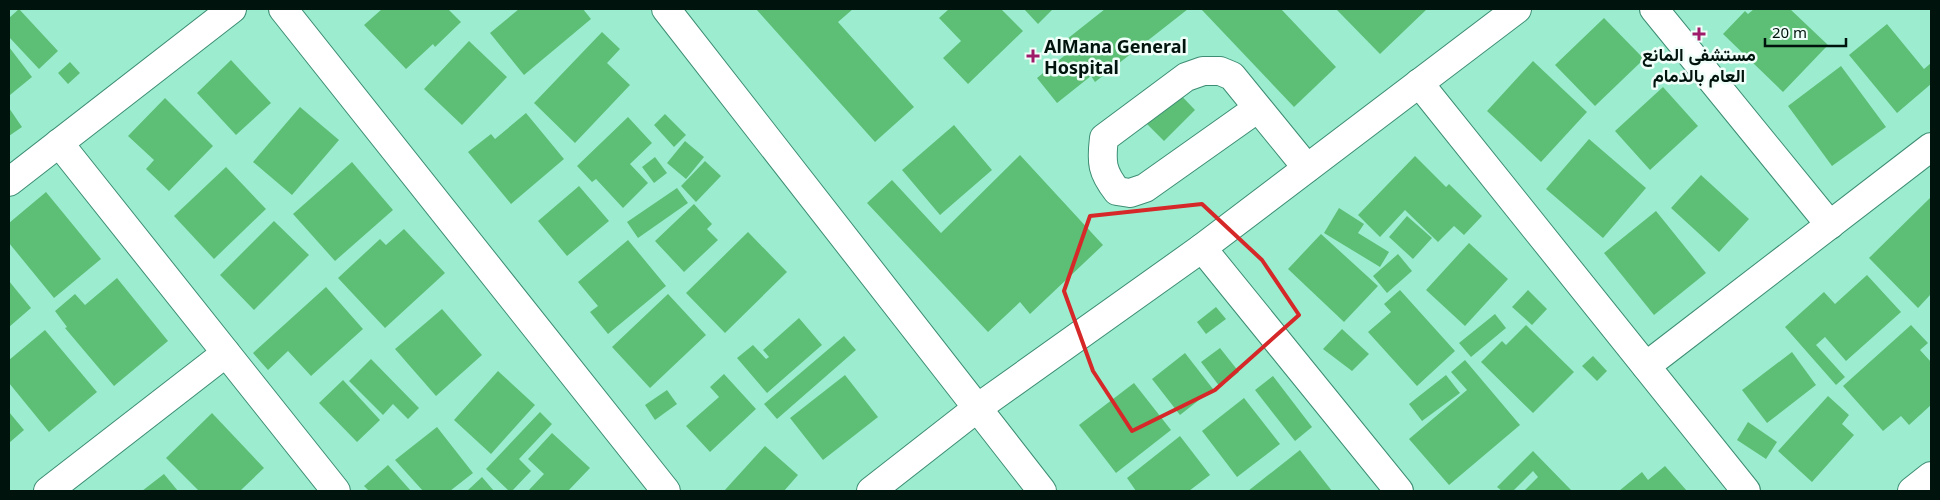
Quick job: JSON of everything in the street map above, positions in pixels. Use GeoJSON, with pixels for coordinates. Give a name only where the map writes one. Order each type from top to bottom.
{"type":"FeatureCollection","features":[{"type":"Feature","properties":{"kind":"street"},"geometry":{"type":"LineString","coordinates":[[9,182],[232,9]]}},
{"type":"Feature","properties":{"kind":"street"},"geometry":{"type":"LineString","coordinates":[[283,9],[666,491]]}},
{"type":"Feature","properties":{"kind":"street"},"geometry":{"type":"LineString","coordinates":[[666,9],[976,409],[1042,491]]}},
{"type":"Feature","properties":{"kind":"street"},"geometry":{"type":"LineString","coordinates":[[872,491],[976,409],[1202,248],[1517,9]]}},
{"type":"Feature","properties":{"kind":"street"},"geometry":{"type":"LineString","coordinates":[[1654,9],[1830,225]]}},
{"type":"Feature","properties":{"kind":"street"},"geometry":{"type":"LineString","coordinates":[[1258,108],[1145,188],[1130,193],[1117,191],[1105,176],[1102,156],[1104,138],[1186,77],[1203,70],[1220,71],[1232,76],[1307,168]]}},
{"type":"Feature","properties":{"kind":"street"},"geometry":{"type":"LineString","coordinates":[[1419,83],[1746,491]]}},
{"type":"Feature","properties":{"kind":"street"},"geometry":{"type":"LineString","coordinates":[[59,143],[336,491]]}},
{"type":"Feature","properties":{"kind":"street"},"geometry":{"type":"LineString","coordinates":[[1646,366],[1931,147]]}},
{"type":"Feature","properties":{"kind":"street"},"geometry":{"type":"LineString","coordinates":[[1202,248],[1399,491]]}},
{"type":"Feature","properties":{"kind":"street"},"geometry":{"type":"LineString","coordinates":[[48,491],[226,353]]}},
{"type":"Feature","properties":{"kind":"street"},"geometry":{"type":"LineString","coordinates":[[1912,491],[1931,476]]}},
{"type":"Feature","properties":{"kind":"highlighted area"},"geometry":{"type":"Polygon","coordinates":[[[1202,204],[1262,260],[1299,315],[1215,390],[1132,431],[1093,371],[1064,291],[1090,216],[1202,204]]]}},
{"type":"Feature","properties":{"kind":"building"},"geometry":{"type":"Polygon","coordinates":[[[19,9],[58,51],[39,69],[9,37],[9,18],[19,9]]]}},
{"type":"Feature","properties":{"kind":"building"},"geometry":{"type":"Polygon","coordinates":[[[382,9],[448,9],[461,22],[435,47],[433,44],[406,69],[364,25],[382,9]]]}},
{"type":"Feature","properties":{"kind":"building"},"geometry":{"type":"Polygon","coordinates":[[[519,9],[583,9],[591,19],[524,75],[490,33],[519,9]]]}},
{"type":"Feature","properties":{"kind":"building"},"geometry":{"type":"Polygon","coordinates":[[[756,9],[853,9],[838,22],[914,107],[875,142],[756,9]]]}},
{"type":"Feature","properties":{"kind":"building"},"geometry":{"type":"Polygon","coordinates":[[[949,9],[1001,9],[1023,31],[968,84],[943,58],[961,41],[939,18],[949,9]]]}},
{"type":"Feature","properties":{"kind":"building"},"geometry":{"type":"Polygon","coordinates":[[[1024,9],[1053,9],[1038,24],[1024,9]]]}},
{"type":"Feature","properties":{"kind":"building"},"geometry":{"type":"Polygon","coordinates":[[[1105,9],[1188,9],[1095,82],[1091,76],[1057,103],[1037,78],[1069,52],[1062,43],[1105,9]]]}},
{"type":"Feature","properties":{"kind":"building"},"geometry":{"type":"Polygon","coordinates":[[[1201,9],[1281,9],[1336,67],[1294,107],[1201,9]]]}},
{"type":"Feature","properties":{"kind":"building"},"geometry":{"type":"Polygon","coordinates":[[[1336,9],[1427,9],[1380,54],[1336,9]]]}},
{"type":"Feature","properties":{"kind":"building"},"geometry":{"type":"Polygon","coordinates":[[[1754,9],[1790,9],[1828,45],[1783,92],[1723,34],[1745,11],[1748,14],[1754,9]]]}},
{"type":"Feature","properties":{"kind":"building"},"geometry":{"type":"Polygon","coordinates":[[[1604,18],[1644,59],[1595,106],[1555,65],[1604,18]]]}},
{"type":"Feature","properties":{"kind":"building"},"geometry":{"type":"Polygon","coordinates":[[[1887,24],[1924,69],[1931,63],[1931,84],[1897,113],[1849,55],[1887,24]]]}},
{"type":"Feature","properties":{"kind":"building"},"geometry":{"type":"Polygon","coordinates":[[[602,32],[620,49],[607,63],[630,85],[575,143],[534,103],[602,32]]]}},
{"type":"Feature","properties":{"kind":"building"},"geometry":{"type":"Polygon","coordinates":[[[469,41],[507,77],[462,125],[424,89],[469,41]]]}},
{"type":"Feature","properties":{"kind":"building"},"geometry":{"type":"Polygon","coordinates":[[[9,47],[32,77],[10,95],[9,93],[9,47]]]}},
{"type":"Feature","properties":{"kind":"building"},"geometry":{"type":"Polygon","coordinates":[[[231,60],[271,103],[236,135],[197,93],[231,60]]]}},
{"type":"Feature","properties":{"kind":"building"},"geometry":{"type":"Polygon","coordinates":[[[1533,61],[1587,112],[1541,162],[1487,111],[1533,61]]]}},
{"type":"Feature","properties":{"kind":"building"},"geometry":{"type":"Polygon","coordinates":[[[70,62],[80,73],[68,84],[58,73],[70,62]]]}},
{"type":"Feature","properties":{"kind":"building"},"geometry":{"type":"Polygon","coordinates":[[[1841,66],[1886,127],[1832,166],[1788,106],[1841,66]]]}},
{"type":"Feature","properties":{"kind":"building"},"geometry":{"type":"Polygon","coordinates":[[[1663,87],[1698,126],[1650,170],[1615,131],[1663,87]]]}},
{"type":"Feature","properties":{"kind":"building"},"geometry":{"type":"Polygon","coordinates":[[[1175,89],[1195,110],[1164,141],[1143,120],[1175,89]]]}},
{"type":"Feature","properties":{"kind":"building"},"geometry":{"type":"Polygon","coordinates":[[[165,98],[213,146],[169,191],[146,169],[154,160],[128,136],[165,98]]]}},
{"type":"Feature","properties":{"kind":"building"},"geometry":{"type":"Polygon","coordinates":[[[300,107],[339,140],[292,195],[253,162],[300,107]]]}},
{"type":"Feature","properties":{"kind":"building"},"geometry":{"type":"Polygon","coordinates":[[[9,108],[22,127],[9,136],[9,108]]]}},
{"type":"Feature","properties":{"kind":"building"},"geometry":{"type":"Polygon","coordinates":[[[526,113],[564,159],[511,204],[468,152],[491,134],[495,139],[526,113]]]}},
{"type":"Feature","properties":{"kind":"building"},"geometry":{"type":"Polygon","coordinates":[[[665,114],[686,135],[674,147],[654,125],[665,114]]]}},
{"type":"Feature","properties":{"kind":"building"},"geometry":{"type":"Polygon","coordinates":[[[628,117],[652,143],[630,164],[648,183],[623,208],[596,179],[592,182],[577,166],[628,117]]]}},
{"type":"Feature","properties":{"kind":"building"},"geometry":{"type":"Polygon","coordinates":[[[954,125],[992,170],[940,215],[902,170],[954,125]]]}},
{"type":"Feature","properties":{"kind":"building"},"geometry":{"type":"Polygon","coordinates":[[[1589,139],[1646,188],[1603,238],[1546,189],[1589,139]]]}},
{"type":"Feature","properties":{"kind":"building"},"geometry":{"type":"Polygon","coordinates":[[[685,141],[704,157],[686,179],[667,163],[685,141]]]}},
{"type":"Feature","properties":{"kind":"building"},"geometry":{"type":"Polygon","coordinates":[[[1020,155],[1103,245],[1030,314],[1020,302],[988,332],[867,203],[892,180],[941,233],[1020,155]]]}},
{"type":"Feature","properties":{"kind":"building"},"geometry":{"type":"Polygon","coordinates":[[[1415,156],[1446,187],[1449,184],[1482,216],[1464,235],[1454,226],[1438,242],[1405,210],[1380,237],[1358,215],[1415,156]]]}},
{"type":"Feature","properties":{"kind":"building"},"geometry":{"type":"Polygon","coordinates":[[[655,157],[667,173],[654,183],[642,167],[655,157]]]}},
{"type":"Feature","properties":{"kind":"building"},"geometry":{"type":"Polygon","coordinates":[[[705,161],[721,176],[696,202],[681,186],[705,161]]]}},
{"type":"Feature","properties":{"kind":"building"},"geometry":{"type":"Polygon","coordinates":[[[352,162],[393,210],[335,261],[293,214],[352,162]]]}},
{"type":"Feature","properties":{"kind":"building"},"geometry":{"type":"Polygon","coordinates":[[[226,167],[266,209],[214,259],[174,216],[226,167]]]}},
{"type":"Feature","properties":{"kind":"building"},"geometry":{"type":"Polygon","coordinates":[[[1701,175],[1749,219],[1719,252],[1671,208],[1701,175]]]}},
{"type":"Feature","properties":{"kind":"building"},"geometry":{"type":"Polygon","coordinates":[[[579,186],[609,221],[567,256],[538,221],[579,186]]]}},
{"type":"Feature","properties":{"kind":"building"},"geometry":{"type":"Polygon","coordinates":[[[677,188],[688,203],[638,238],[627,222],[677,188]]]}},
{"type":"Feature","properties":{"kind":"building"},"geometry":{"type":"Polygon","coordinates":[[[46,192],[101,259],[54,298],[9,243],[9,223],[46,192]]]}},
{"type":"Feature","properties":{"kind":"building"},"geometry":{"type":"Polygon","coordinates":[[[1931,197],[1931,294],[1918,308],[1869,258],[1931,197]]]}},
{"type":"Feature","properties":{"kind":"building"},"geometry":{"type":"Polygon","coordinates":[[[694,204],[712,224],[707,229],[718,240],[684,272],[655,241],[694,204]]]}},
{"type":"Feature","properties":{"kind":"building"},"geometry":{"type":"Polygon","coordinates":[[[1339,208],[1364,224],[1358,233],[1389,252],[1380,267],[1324,233],[1339,208]]]}},
{"type":"Feature","properties":{"kind":"building"},"geometry":{"type":"Polygon","coordinates":[[[1656,211],[1706,273],[1654,315],[1604,253],[1656,211]]]}},
{"type":"Feature","properties":{"kind":"building"},"geometry":{"type":"Polygon","coordinates":[[[1407,216],[1432,238],[1413,259],[1389,237],[1407,216]]]}},
{"type":"Feature","properties":{"kind":"building"},"geometry":{"type":"Polygon","coordinates":[[[274,221],[309,255],[254,310],[220,275],[274,221]]]}},
{"type":"Feature","properties":{"kind":"building"},"geometry":{"type":"Polygon","coordinates":[[[404,229],[445,273],[385,328],[338,278],[380,239],[386,245],[404,229]]]}},
{"type":"Feature","properties":{"kind":"building"},"geometry":{"type":"Polygon","coordinates":[[[748,232],[787,272],[725,333],[686,293],[748,232]]]}},
{"type":"Feature","properties":{"kind":"building"},"geometry":{"type":"Polygon","coordinates":[[[1321,234],[1378,286],[1344,322],[1288,269],[1321,234]]]}},
{"type":"Feature","properties":{"kind":"building"},"geometry":{"type":"Polygon","coordinates":[[[628,240],[666,286],[608,334],[590,312],[598,306],[578,282],[628,240]]]}},
{"type":"Feature","properties":{"kind":"building"},"geometry":{"type":"Polygon","coordinates":[[[1469,243],[1508,279],[1465,326],[1426,290],[1469,243]]]}},
{"type":"Feature","properties":{"kind":"building"},"geometry":{"type":"Polygon","coordinates":[[[1398,254],[1412,271],[1387,293],[1373,276],[1398,254]]]}},
{"type":"Feature","properties":{"kind":"building"},"geometry":{"type":"Polygon","coordinates":[[[1867,275],[1901,312],[1846,361],[1825,337],[1816,345],[1845,377],[1836,385],[1785,327],[1824,292],[1835,304],[1867,275]]]}},
{"type":"Feature","properties":{"kind":"building"},"geometry":{"type":"Polygon","coordinates":[[[117,278],[168,341],[114,386],[65,328],[67,327],[55,311],[75,294],[85,305],[117,278]]]}},
{"type":"Feature","properties":{"kind":"building"},"geometry":{"type":"Polygon","coordinates":[[[9,281],[31,308],[9,327],[9,281]]]}},
{"type":"Feature","properties":{"kind":"building"},"geometry":{"type":"Polygon","coordinates":[[[326,287],[363,329],[311,376],[288,351],[268,370],[253,353],[326,287]]]}},
{"type":"Feature","properties":{"kind":"building"},"geometry":{"type":"Polygon","coordinates":[[[1400,290],[1455,351],[1417,386],[1368,332],[1391,312],[1384,304],[1400,290]]]}},
{"type":"Feature","properties":{"kind":"building"},"geometry":{"type":"Polygon","coordinates":[[[1528,290],[1547,309],[1532,325],[1512,307],[1528,290]]]}},
{"type":"Feature","properties":{"kind":"building"},"geometry":{"type":"Polygon","coordinates":[[[668,294],[706,335],[650,388],[612,347],[668,294]]]}},
{"type":"Feature","properties":{"kind":"building"},"geometry":{"type":"Polygon","coordinates":[[[1216,307],[1226,319],[1206,334],[1197,322],[1216,307]]]}},
{"type":"Feature","properties":{"kind":"building"},"geometry":{"type":"Polygon","coordinates":[[[442,309],[482,355],[436,396],[395,349],[442,309]]]}},
{"type":"Feature","properties":{"kind":"building"},"geometry":{"type":"Polygon","coordinates":[[[1495,314],[1506,328],[1471,357],[1459,343],[1495,314]]]}},
{"type":"Feature","properties":{"kind":"building"},"geometry":{"type":"Polygon","coordinates":[[[799,318],[822,345],[767,393],[737,358],[753,345],[766,359],[769,357],[763,350],[799,318]]]}},
{"type":"Feature","properties":{"kind":"building"},"geometry":{"type":"Polygon","coordinates":[[[1526,325],[1574,372],[1533,413],[1481,362],[1502,341],[1506,345],[1526,325]]]}},
{"type":"Feature","properties":{"kind":"building"},"geometry":{"type":"Polygon","coordinates":[[[1911,325],[1928,343],[1920,350],[1931,362],[1931,405],[1909,425],[1901,416],[1883,431],[1843,386],[1911,325]]]}},
{"type":"Feature","properties":{"kind":"building"},"geometry":{"type":"Polygon","coordinates":[[[1342,329],[1369,354],[1352,371],[1323,349],[1342,329]]]}},
{"type":"Feature","properties":{"kind":"building"},"geometry":{"type":"Polygon","coordinates":[[[45,330],[97,392],[49,432],[9,383],[9,360],[45,330]]]}},
{"type":"Feature","properties":{"kind":"building"},"geometry":{"type":"Polygon","coordinates":[[[844,336],[856,350],[777,419],[764,404],[844,336]]]}},
{"type":"Feature","properties":{"kind":"building"},"geometry":{"type":"Polygon","coordinates":[[[1220,348],[1239,372],[1220,387],[1201,362],[1220,348]]]}},
{"type":"Feature","properties":{"kind":"building"},"geometry":{"type":"Polygon","coordinates":[[[1792,352],[1816,385],[1767,423],[1742,390],[1792,352]]]}},
{"type":"Feature","properties":{"kind":"building"},"geometry":{"type":"Polygon","coordinates":[[[1185,353],[1213,389],[1180,415],[1152,379],[1185,353]]]}},
{"type":"Feature","properties":{"kind":"building"},"geometry":{"type":"Polygon","coordinates":[[[1593,356],[1607,371],[1597,381],[1582,366],[1593,356]]]}},
{"type":"Feature","properties":{"kind":"building"},"geometry":{"type":"Polygon","coordinates":[[[371,359],[419,408],[408,419],[393,404],[383,415],[349,381],[371,359]]]}},
{"type":"Feature","properties":{"kind":"building"},"geometry":{"type":"Polygon","coordinates":[[[1465,360],[1520,425],[1449,485],[1409,439],[1467,390],[1451,372],[1465,360]]]}},
{"type":"Feature","properties":{"kind":"building"},"geometry":{"type":"Polygon","coordinates":[[[498,371],[535,405],[491,454],[454,420],[498,371]]]}},
{"type":"Feature","properties":{"kind":"building"},"geometry":{"type":"Polygon","coordinates":[[[724,374],[756,409],[710,452],[686,426],[719,397],[710,387],[724,374]]]}},
{"type":"Feature","properties":{"kind":"building"},"geometry":{"type":"Polygon","coordinates":[[[845,375],[878,417],[823,460],[790,418],[845,375]]]}},
{"type":"Feature","properties":{"kind":"building"},"geometry":{"type":"Polygon","coordinates":[[[1446,375],[1460,393],[1422,421],[1409,404],[1446,375]]]}},
{"type":"Feature","properties":{"kind":"building"},"geometry":{"type":"Polygon","coordinates":[[[1273,376],[1312,427],[1295,441],[1255,390],[1273,376]]]}},
{"type":"Feature","properties":{"kind":"building"},"geometry":{"type":"Polygon","coordinates":[[[343,380],[380,420],[357,442],[319,403],[343,380]]]}},
{"type":"Feature","properties":{"kind":"building"},"geometry":{"type":"Polygon","coordinates":[[[1134,383],[1171,430],[1116,473],[1079,425],[1134,383]]]}},
{"type":"Feature","properties":{"kind":"building"},"geometry":{"type":"Polygon","coordinates":[[[667,390],[677,404],[655,420],[645,405],[667,390]]]}},
{"type":"Feature","properties":{"kind":"building"},"geometry":{"type":"Polygon","coordinates":[[[1828,396],[1849,415],[1842,424],[1854,435],[1812,482],[1778,451],[1828,396]]]}},
{"type":"Feature","properties":{"kind":"building"},"geometry":{"type":"Polygon","coordinates":[[[1244,398],[1280,444],[1237,477],[1202,431],[1244,398]]]}},
{"type":"Feature","properties":{"kind":"building"},"geometry":{"type":"Polygon","coordinates":[[[9,412],[24,430],[9,443],[9,412]]]}},
{"type":"Feature","properties":{"kind":"building"},"geometry":{"type":"Polygon","coordinates":[[[540,412],[552,424],[519,459],[531,471],[512,491],[509,491],[486,469],[540,412]]]}},
{"type":"Feature","properties":{"kind":"building"},"geometry":{"type":"Polygon","coordinates":[[[212,413],[264,468],[240,491],[199,491],[166,458],[212,413]]]}},
{"type":"Feature","properties":{"kind":"building"},"geometry":{"type":"Polygon","coordinates":[[[1748,422],[1777,442],[1766,459],[1737,440],[1748,422]]]}},
{"type":"Feature","properties":{"kind":"building"},"geometry":{"type":"Polygon","coordinates":[[[437,427],[473,473],[450,491],[423,491],[395,460],[437,427]]]}},
{"type":"Feature","properties":{"kind":"building"},"geometry":{"type":"Polygon","coordinates":[[[552,433],[590,468],[568,491],[528,491],[544,474],[528,459],[552,433]]]}},
{"type":"Feature","properties":{"kind":"building"},"geometry":{"type":"Polygon","coordinates":[[[1180,436],[1210,475],[1189,491],[1136,491],[1127,478],[1180,436]]]}},
{"type":"Feature","properties":{"kind":"building"},"geometry":{"type":"Polygon","coordinates":[[[765,446],[798,475],[784,491],[724,491],[765,446]]]}},
{"type":"Feature","properties":{"kind":"building"},"geometry":{"type":"Polygon","coordinates":[[[1300,450],[1332,491],[1248,491],[1300,450]]]}},
{"type":"Feature","properties":{"kind":"building"},"geometry":{"type":"Polygon","coordinates":[[[1533,451],[1572,491],[1524,491],[1538,477],[1533,471],[1513,491],[1502,491],[1497,487],[1533,451]]]}},
{"type":"Feature","properties":{"kind":"building"},"geometry":{"type":"Polygon","coordinates":[[[388,465],[411,491],[369,491],[364,486],[388,465]]]}},
{"type":"Feature","properties":{"kind":"building"},"geometry":{"type":"Polygon","coordinates":[[[1665,466],[1687,491],[1619,491],[1642,472],[1648,480],[1665,466]]]}},
{"type":"Feature","properties":{"kind":"building"},"geometry":{"type":"Polygon","coordinates":[[[164,474],[178,491],[142,491],[164,474]]]}},
{"type":"Feature","properties":{"kind":"building"},"geometry":{"type":"Polygon","coordinates":[[[482,477],[494,491],[467,491],[482,477]]]}},
{"type":"Feature","properties":{"kind":"place","name":"مستشفى المانع العام بالدمام"},"geometry":{"type":"Point","coordinates":[1699,34]}},
{"type":"Feature","properties":{"kind":"place","name":"AlMana General Hospital"},"geometry":{"type":"Point","coordinates":[1033,56]}}]}
